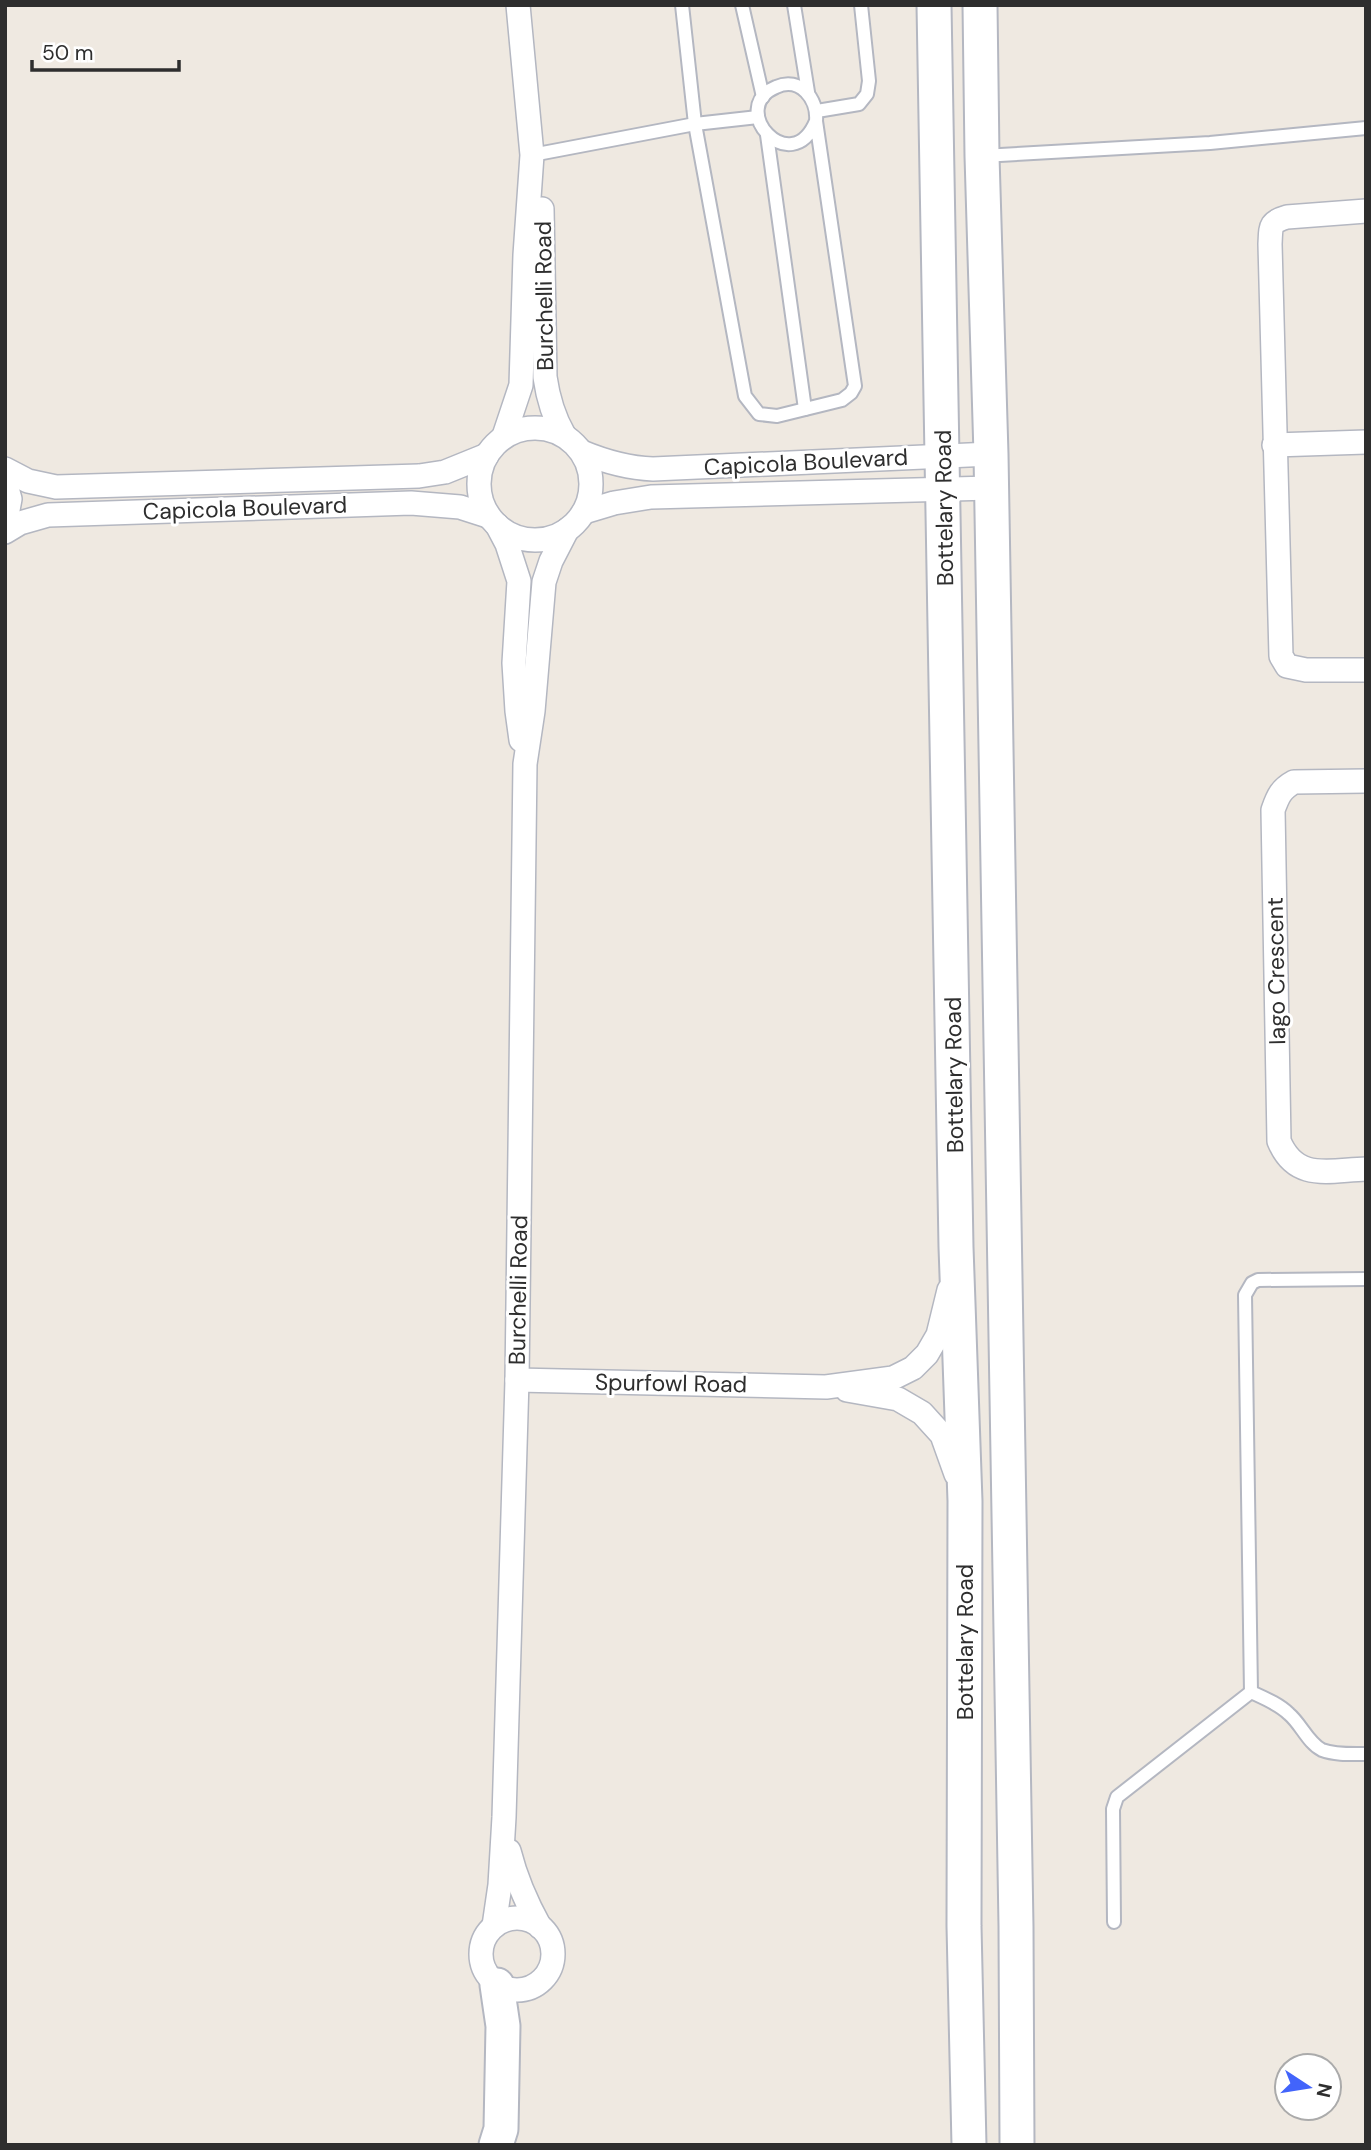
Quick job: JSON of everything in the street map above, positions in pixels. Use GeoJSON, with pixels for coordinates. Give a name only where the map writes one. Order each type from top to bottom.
{"type":"FeatureCollection","features":[{"type":"Feature","properties":{"kind":"main road","name":"Bottelary Road"},"geometry":{"type":"LineString","coordinates":[[934,5],[956,1247],[965,1502],[964,1926],[969,2145]]}},
{"type":"Feature","properties":{"kind":"main road","name":"Bottelary Road"},"geometry":{"type":"LineString","coordinates":[[980,5],[991,454],[1017,2145]]}},
{"type":"Feature","properties":{"kind":"main road"},"geometry":{"type":"LineString","coordinates":[[496,2145],[501,2129],[503,2039],[497,1985]]}},
{"type":"Feature","properties":{"kind":"main road"},"geometry":{"type":"LineString","coordinates":[[946,2145],[967,2081]]}},
{"type":"Feature","properties":{"kind":"main road"},"geometry":{"type":"LineString","coordinates":[[1017,2082],[1026,2145]]}},
{"type":"Feature","properties":{"kind":"street","name":"Burchelli Road"},"geometry":{"type":"LineString","coordinates":[[504,436],[521,385],[532,155],[518,5]]}},
{"type":"Feature","properties":{"kind":"street","name":"Burchelli Road"},"geometry":{"type":"LineString","coordinates":[[532,155],[542,187],[544,377],[548,401],[564,435]]}},
{"type":"Feature","properties":{"kind":"street"},"geometry":{"type":"LineString","coordinates":[[1366,211],[1287,216],[1271,226],[1270,244],[1281,656],[1287,666],[1306,670],[1366,670]]}},
{"type":"Feature","properties":{"kind":"street"},"geometry":{"type":"LineString","coordinates":[[528,427],[552,429],[564,435],[582,452],[591,476],[589,500],[584,512],[567,530],[543,540],[531,540],[519,538],[492,521],[479,492],[481,466],[486,454],[504,436],[528,427]]}},
{"type":"Feature","properties":{"kind":"street"},"geometry":{"type":"LineString","coordinates":[[1274,445],[1366,442]]}},
{"type":"Feature","properties":{"kind":"street","name":"Capicola Boulevard"},"geometry":{"type":"LineString","coordinates":[[582,452],[607,463],[628,468],[653,469],[991,454]]}},
{"type":"Feature","properties":{"kind":"street","name":"Capicola Boulevard"},"geometry":{"type":"LineString","coordinates":[[5,469],[28,481],[56,486],[391,477],[445,472],[486,454]]}},
{"type":"Feature","properties":{"kind":"street"},"geometry":{"type":"LineString","coordinates":[[5,481],[10,499],[5,526]]}},
{"type":"Feature","properties":{"kind":"street","name":"Capicola Boulevard"},"geometry":{"type":"LineString","coordinates":[[584,512],[614,503],[651,497],[991,488]]}},
{"type":"Feature","properties":{"kind":"street","name":"Capicola Boulevard"},"geometry":{"type":"LineString","coordinates":[[5,532],[32,518],[53,514],[411,503],[460,507],[492,521]]}},
{"type":"Feature","properties":{"kind":"street","name":"Burchelli Road"},"geometry":{"type":"LineString","coordinates":[[492,521],[507,544],[519,581],[514,663],[524,764],[517,1380],[505,1817],[494,1926]]}},
{"type":"Feature","properties":{"kind":"street","name":"Burchelli Road"},"geometry":{"type":"LineString","coordinates":[[524,764],[533,711],[544,582],[567,530]]}},
{"type":"Feature","properties":{"kind":"street","name":"Iago Crescent"},"geometry":{"type":"LineString","coordinates":[[1366,781],[1294,782],[1278,794],[1273,810],[1279,1141],[1291,1162],[1305,1169],[1366,1169]]}},
{"type":"Feature","properties":{"kind":"street","name":"Spurfowl Road"},"geometry":{"type":"LineString","coordinates":[[826,1387],[893,1378],[913,1368],[927,1353],[938,1335],[947,1306],[956,1247]]}},
{"type":"Feature","properties":{"kind":"street","name":"Spurfowl Road"},"geometry":{"type":"LineString","coordinates":[[517,1380],[826,1387],[898,1399],[922,1413],[942,1435],[965,1502]]}},
{"type":"Feature","properties":{"kind":"street","name":"Burchelli Road"},"geometry":{"type":"LineString","coordinates":[[505,1817],[515,1875],[524,1899],[540,1927]]}},
{"type":"Feature","properties":{"kind":"street"},"geometry":{"type":"LineString","coordinates":[[521,1918],[540,1927],[548,1936],[552,1959],[549,1971],[542,1981],[520,1991],[508,1990],[488,1977],[480,1956],[481,1944],[494,1926],[502,1921],[521,1918]]}},
{"type":"Feature","properties":{"kind":"lane"},"geometry":{"type":"LineString","coordinates":[[682,5],[695,124],[745,396],[759,414],[777,416],[842,400],[855,386],[814,101],[808,92],[800,87],[779,85],[763,97],[758,117],[767,135],[786,144],[805,138],[812,131],[816,116]]}},
{"type":"Feature","properties":{"kind":"lane"},"geometry":{"type":"LineString","coordinates":[[742,5],[763,97]]}},
{"type":"Feature","properties":{"kind":"lane"},"geometry":{"type":"LineString","coordinates":[[794,5],[808,92]]}},
{"type":"Feature","properties":{"kind":"lane"},"geometry":{"type":"LineString","coordinates":[[816,116],[859,104],[867,94],[869,81],[861,5]]}},
{"type":"Feature","properties":{"kind":"lane"},"geometry":{"type":"LineString","coordinates":[[532,155],[695,124],[758,117]]}},
{"type":"Feature","properties":{"kind":"lane"},"geometry":{"type":"LineString","coordinates":[[982,156],[1210,143],[1366,128]]}},
{"type":"Feature","properties":{"kind":"lane"},"geometry":{"type":"LineString","coordinates":[[767,135],[805,409]]}},
{"type":"Feature","properties":{"kind":"lane"},"geometry":{"type":"LineString","coordinates":[[1251,1692],[1245,1295],[1252,1283],[1258,1280],[1366,1279]]}},
{"type":"Feature","properties":{"kind":"lane"},"geometry":{"type":"LineString","coordinates":[[1251,1692],[1285,1710],[1300,1724],[1315,1745],[1322,1749],[1335,1753],[1366,1754]]}},
{"type":"Feature","properties":{"kind":"lane"},"geometry":{"type":"LineString","coordinates":[[1114,1922],[1113,1809],[1117,1797],[1251,1692]]}}]}
